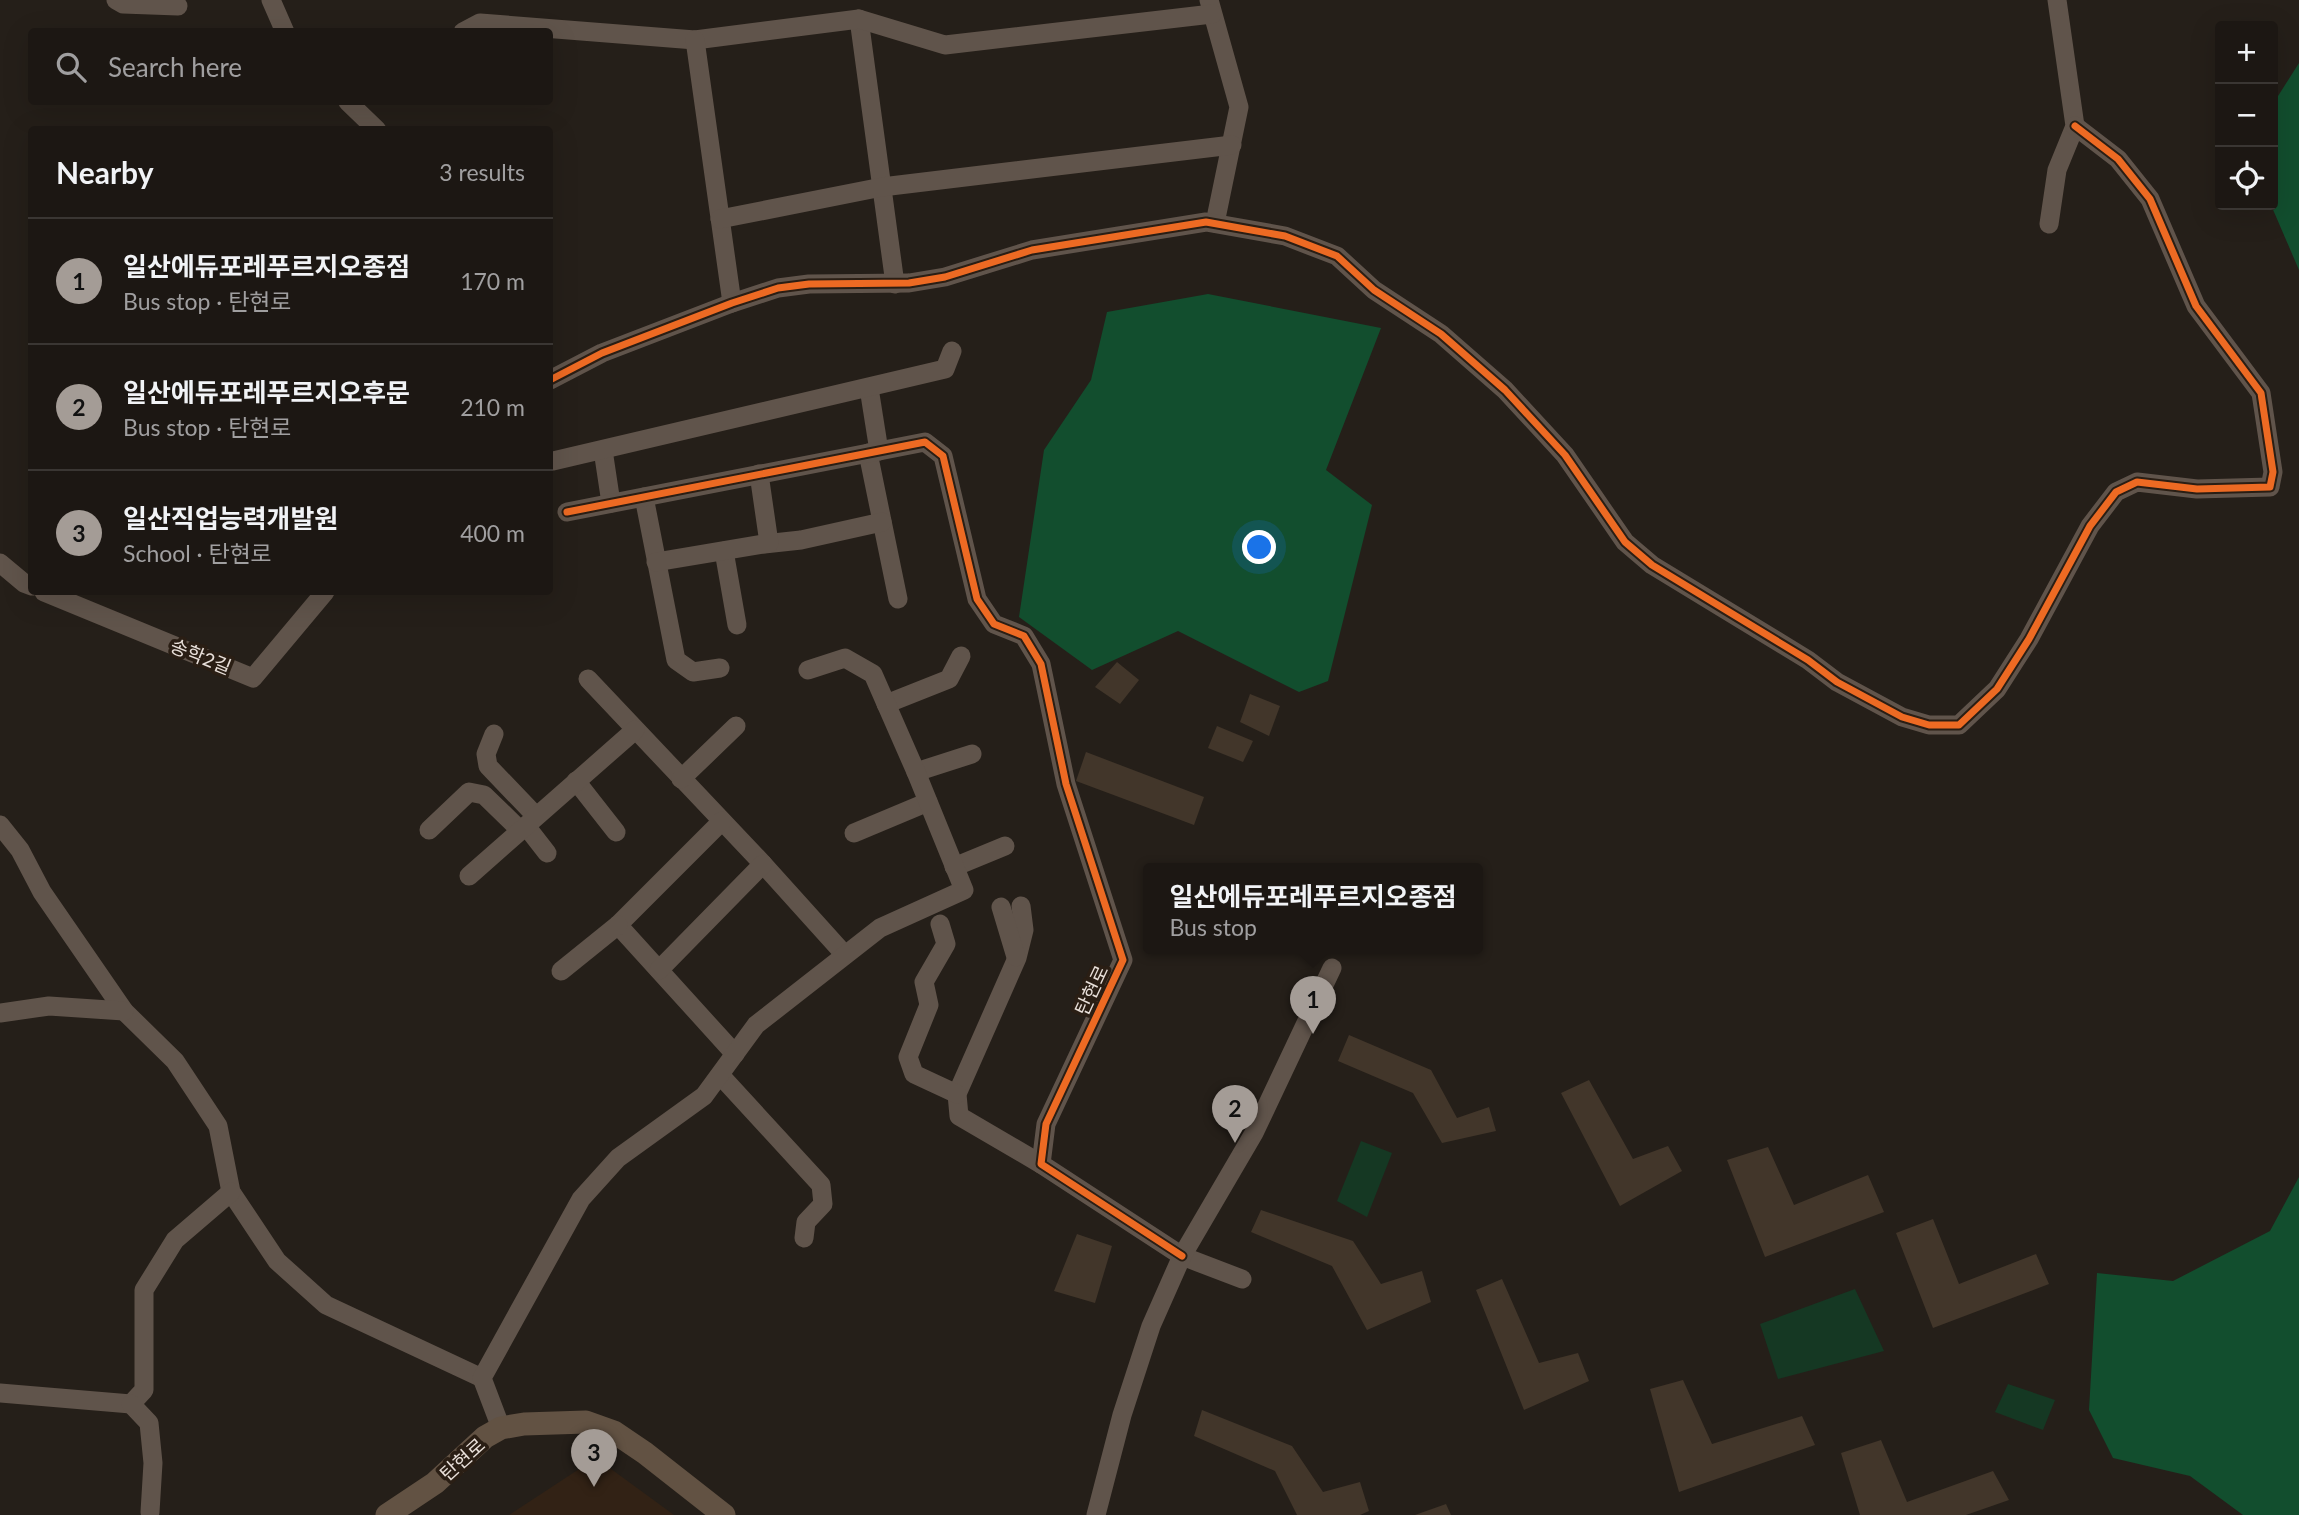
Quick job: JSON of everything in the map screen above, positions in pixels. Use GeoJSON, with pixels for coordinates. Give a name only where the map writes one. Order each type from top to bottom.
{"type":"FeatureCollection","features":[{"type":"Feature","properties":{"kind":"main road","name":"탄현로"},"geometry":{"type":"LineString","coordinates":[[387,1515],[435,1483],[485,1437],[501,1428],[524,1424],[586,1422],[614,1432],[724,1515]]}},
{"type":"Feature","properties":{"kind":"street"},"geometry":{"type":"LineString","coordinates":[[116,0],[123,4],[183,2]]}},
{"type":"Feature","properties":{"kind":"street"},"geometry":{"type":"LineString","coordinates":[[271,0],[283,28]]}},
{"type":"Feature","properties":{"kind":"street"},"geometry":{"type":"LineString","coordinates":[[2049,225],[2057,170],[2074,126],[2057,0]]}},
{"type":"Feature","properties":{"kind":"street"},"geometry":{"type":"LineString","coordinates":[[553,29],[695,40],[859,19],[945,46],[1210,7],[1239,107],[1215,223]]}},
{"type":"Feature","properties":{"kind":"street"},"geometry":{"type":"LineString","coordinates":[[859,19],[895,284]]}},
{"type":"Feature","properties":{"kind":"street"},"geometry":{"type":"LineString","coordinates":[[471,28],[480,23],[543,28]]}},
{"type":"Feature","properties":{"kind":"street"},"geometry":{"type":"LineString","coordinates":[[695,40],[732,303]]}},
{"type":"Feature","properties":{"kind":"street"},"geometry":{"type":"LineString","coordinates":[[351,105],[373,126]]}},
{"type":"Feature","properties":{"kind":"street"},"geometry":{"type":"LineString","coordinates":[[553,378],[602,353],[778,288],[809,284],[895,284],[946,277],[1032,250],[1206,222],[1285,236],[1337,256],[1374,290],[1441,334],[1505,390],[1565,455],[1625,542],[1652,565],[1808,660],[1837,682],[1902,717],[1930,725],[1959,725],[1997,690],[2029,639],[2090,526],[2116,492],[2137,482],[2197,489],[2270,486],[2273,472],[2261,393],[2196,306],[2150,199],[2118,159],[2074,126]]}},
{"type":"Feature","properties":{"kind":"street"},"geometry":{"type":"LineString","coordinates":[[720,219],[882,187],[1231,145]]}},
{"type":"Feature","properties":{"kind":"street"},"geometry":{"type":"LineString","coordinates":[[553,461],[945,369],[953,351]]}},
{"type":"Feature","properties":{"kind":"street"},"geometry":{"type":"LineString","coordinates":[[869,388],[882,522],[898,599]]}},
{"type":"Feature","properties":{"kind":"street","name":"탄현로"},"geometry":{"type":"LineString","coordinates":[[874,452],[925,442],[943,456],[977,599],[994,624],[1024,636],[1041,664],[1066,784],[1123,960],[1046,1124],[1041,1164]]}},
{"type":"Feature","properties":{"kind":"street"},"geometry":{"type":"LineString","coordinates":[[603,450],[611,503]]}},
{"type":"Feature","properties":{"kind":"street"},"geometry":{"type":"LineString","coordinates":[[567,512],[874,452]]}},
{"type":"Feature","properties":{"kind":"street"},"geometry":{"type":"LineString","coordinates":[[759,474],[769,543],[764,544]]}},
{"type":"Feature","properties":{"kind":"street"},"geometry":{"type":"LineString","coordinates":[[643,497],[676,660],[693,672],[720,668]]}},
{"type":"Feature","properties":{"kind":"street"},"geometry":{"type":"LineString","coordinates":[[656,562],[801,540],[882,522]]}},
{"type":"Feature","properties":{"kind":"street"},"geometry":{"type":"LineString","coordinates":[[723,551],[737,625]]}},
{"type":"Feature","properties":{"kind":"street"},"geometry":{"type":"LineString","coordinates":[[0,563],[28,584]]}},
{"type":"Feature","properties":{"kind":"street","name":"송학2길"},"geometry":{"type":"LineString","coordinates":[[51,595],[253,678],[322,595]]}},
{"type":"Feature","properties":{"kind":"street"},"geometry":{"type":"LineString","coordinates":[[886,704],[949,679],[961,656]]}},
{"type":"Feature","properties":{"kind":"street"},"geometry":{"type":"LineString","coordinates":[[482,1378],[581,1199],[618,1158],[704,1096],[756,1025],[845,955],[880,928],[964,890],[873,674],[845,658],[808,670]]}},
{"type":"Feature","properties":{"kind":"street"},"geometry":{"type":"LineString","coordinates":[[588,679],[845,955]]}},
{"type":"Feature","properties":{"kind":"street"},"geometry":{"type":"LineString","coordinates":[[681,779],[736,726]]}},
{"type":"Feature","properties":{"kind":"street"},"geometry":{"type":"LineString","coordinates":[[469,876],[635,730]]}},
{"type":"Feature","properties":{"kind":"street"},"geometry":{"type":"LineString","coordinates":[[494,734],[486,754],[488,766],[547,853]]}},
{"type":"Feature","properties":{"kind":"street"},"geometry":{"type":"LineString","coordinates":[[916,772],[972,754]]}},
{"type":"Feature","properties":{"kind":"street"},"geometry":{"type":"LineString","coordinates":[[576,781],[616,832]]}},
{"type":"Feature","properties":{"kind":"street"},"geometry":{"type":"LineString","coordinates":[[429,830],[469,792],[484,795],[527,824]]}},
{"type":"Feature","properties":{"kind":"street"},"geometry":{"type":"LineString","coordinates":[[854,832],[928,802]]}},
{"type":"Feature","properties":{"kind":"street"},"geometry":{"type":"LineString","coordinates":[[561,971],[618,925],[722,821]]}},
{"type":"Feature","properties":{"kind":"street"},"geometry":{"type":"LineString","coordinates":[[0,825],[20,850],[42,892],[124,1011],[175,1061],[218,1126],[230,1192],[276,1261],[326,1305],[482,1378],[501,1428]]}},
{"type":"Feature","properties":{"kind":"street"},"geometry":{"type":"LineString","coordinates":[[954,867],[1005,846]]}},
{"type":"Feature","properties":{"kind":"street"},"geometry":{"type":"LineString","coordinates":[[659,970],[763,864]]}},
{"type":"Feature","properties":{"kind":"street"},"geometry":{"type":"LineString","coordinates":[[1011,906],[1024,930],[1017,958],[957,1094],[959,1116],[1041,1164],[1182,1256],[1242,1279]]}},
{"type":"Feature","properties":{"kind":"street"},"geometry":{"type":"LineString","coordinates":[[940,924],[946,944],[924,982],[929,1005],[908,1057],[914,1074],[957,1094]]}},
{"type":"Feature","properties":{"kind":"street"},"geometry":{"type":"LineString","coordinates":[[618,925],[735,1054]]}},
{"type":"Feature","properties":{"kind":"street"},"geometry":{"type":"LineString","coordinates":[[1096,1515],[1122,1415],[1151,1326],[1182,1256],[1254,1133],[1332,968]]}},
{"type":"Feature","properties":{"kind":"street"},"geometry":{"type":"LineString","coordinates":[[0,1013],[49,1006],[124,1011]]}},
{"type":"Feature","properties":{"kind":"street"},"geometry":{"type":"LineString","coordinates":[[720,1075],[821,1185],[823,1204],[806,1222],[804,1238]]}},
{"type":"Feature","properties":{"kind":"street"},"geometry":{"type":"LineString","coordinates":[[131,1404],[145,1391],[144,1290],[175,1240],[230,1192]]}},
{"type":"Feature","properties":{"kind":"street"},"geometry":{"type":"LineString","coordinates":[[0,1393],[131,1404],[149,1423],[153,1463],[150,1512]]}},
{"type":"Feature","properties":{"kind":"shaded area"},"geometry":{"type":"Polygon","coordinates":[[[596,1458],[674,1515],[509,1515],[596,1458]]]}},
{"type":"Feature","properties":{"kind":"green space"},"geometry":{"type":"Polygon","coordinates":[[[2299,63],[2299,270],[2273,210],[2278,210],[2278,96],[2299,63]]]}},
{"type":"Feature","properties":{"kind":"green space"},"geometry":{"type":"Polygon","coordinates":[[[1208,294],[1381,328],[1326,470],[1372,505],[1328,681],[1299,692],[1178,631],[1092,670],[1019,617],[1044,450],[1091,380],[1107,312],[1208,294]]]}},
{"type":"Feature","properties":{"kind":"green space"},"geometry":{"type":"Polygon","coordinates":[[[1361,1141],[1392,1153],[1367,1217],[1337,1201],[1361,1141]]]}},
{"type":"Feature","properties":{"kind":"green space"},"geometry":{"type":"Polygon","coordinates":[[[2299,1177],[2299,1515],[2243,1515],[2190,1476],[2113,1458],[2089,1410],[2097,1273],[2173,1281],[2270,1231],[2299,1177]]]}},
{"type":"Feature","properties":{"kind":"green space"},"geometry":{"type":"Polygon","coordinates":[[[1855,1289],[1884,1351],[1778,1379],[1760,1324],[1855,1289]]]}},
{"type":"Feature","properties":{"kind":"green space"},"geometry":{"type":"Polygon","coordinates":[[[2008,1384],[2055,1400],[2043,1430],[1995,1412],[2008,1384]]]}},
{"type":"Feature","properties":{"kind":"building"},"geometry":{"type":"Polygon","coordinates":[[[1117,662],[1139,680],[1120,704],[1095,687],[1117,662]]]}},
{"type":"Feature","properties":{"kind":"building"},"geometry":{"type":"Polygon","coordinates":[[[1250,694],[1280,706],[1269,736],[1240,722],[1250,694]]]}},
{"type":"Feature","properties":{"kind":"building"},"geometry":{"type":"Polygon","coordinates":[[[1217,726],[1253,741],[1243,762],[1208,748],[1217,726]]]}},
{"type":"Feature","properties":{"kind":"building"},"geometry":{"type":"Polygon","coordinates":[[[1086,752],[1204,797],[1194,825],[1076,781],[1086,752]]]}},
{"type":"Feature","properties":{"kind":"building"},"geometry":{"type":"Polygon","coordinates":[[[1349,1035],[1431,1070],[1457,1118],[1489,1107],[1496,1131],[1442,1143],[1413,1093],[1338,1061],[1349,1035]]]}},
{"type":"Feature","properties":{"kind":"building"},"geometry":{"type":"Polygon","coordinates":[[[1589,1080],[1633,1159],[1668,1146],[1682,1171],[1620,1206],[1561,1093],[1589,1080]]]}},
{"type":"Feature","properties":{"kind":"building"},"geometry":{"type":"Polygon","coordinates":[[[1768,1147],[1794,1205],[1868,1175],[1884,1212],[1765,1257],[1727,1160],[1768,1147]]]}},
{"type":"Feature","properties":{"kind":"building"},"geometry":{"type":"Polygon","coordinates":[[[1261,1210],[1353,1241],[1381,1284],[1422,1271],[1431,1302],[1367,1330],[1332,1266],[1251,1232],[1261,1210]]]}},
{"type":"Feature","properties":{"kind":"building"},"geometry":{"type":"Polygon","coordinates":[[[1933,1219],[1959,1284],[2036,1254],[2049,1284],[1933,1328],[1896,1233],[1933,1219]]]}},
{"type":"Feature","properties":{"kind":"building"},"geometry":{"type":"Polygon","coordinates":[[[1077,1234],[1112,1246],[1095,1303],[1054,1291],[1077,1234]]]}},
{"type":"Feature","properties":{"kind":"building"},"geometry":{"type":"Polygon","coordinates":[[[1502,1279],[1539,1363],[1578,1353],[1589,1381],[1524,1410],[1476,1290],[1502,1279]]]}},
{"type":"Feature","properties":{"kind":"building"},"geometry":{"type":"Polygon","coordinates":[[[1683,1380],[1712,1444],[1802,1416],[1815,1445],[1679,1492],[1650,1389],[1683,1380]]]}},
{"type":"Feature","properties":{"kind":"building"},"geometry":{"type":"Polygon","coordinates":[[[1202,1410],[1292,1446],[1323,1492],[1360,1482],[1369,1511],[1360,1515],[1297,1515],[1275,1471],[1194,1436],[1202,1410]]]}},
{"type":"Feature","properties":{"kind":"building"},"geometry":{"type":"Polygon","coordinates":[[[1881,1440],[1907,1502],[1993,1471],[2009,1500],[1966,1515],[1860,1515],[1841,1453],[1881,1440]]]}},
{"type":"Feature","properties":{"kind":"building"},"geometry":{"type":"Polygon","coordinates":[[[1446,1504],[1451,1515],[1415,1515],[1446,1504]]]}},
{"type":"Feature","properties":{"kind":"cycle path"},"geometry":{"type":"LineString","coordinates":[[553,378],[602,353],[778,288],[809,284],[909,283],[945,277],[1032,250],[1206,222],[1285,236],[1337,256],[1374,290],[1441,334],[1505,390],[1565,455],[1625,542],[1652,565],[1808,660],[1837,682],[1902,717],[1929,725],[1959,725],[1997,689],[2029,639],[2090,526],[2116,492],[2137,482],[2197,489],[2270,487],[2273,472],[2261,393],[2196,306],[2150,199],[2118,159],[2075,126]]}},
{"type":"Feature","properties":{"kind":"cycle path"},"geometry":{"type":"LineString","coordinates":[[567,512],[925,442],[943,456],[977,599],[994,624],[1024,636],[1041,664],[1066,784],[1123,960],[1046,1124],[1041,1164],[1182,1256]]}},
{"type":"Feature","properties":{"kind":"place","name":"일산에듀포레푸르지오종점"},"geometry":{"type":"Point","coordinates":[1313,1034]}},
{"type":"Feature","properties":{"kind":"place","name":"일산에듀포레푸르지오후문"},"geometry":{"type":"Point","coordinates":[1235,1143]}},
{"type":"Feature","properties":{"kind":"place","name":"일산직업능력개발원"},"geometry":{"type":"Point","coordinates":[594,1487]}}]}
